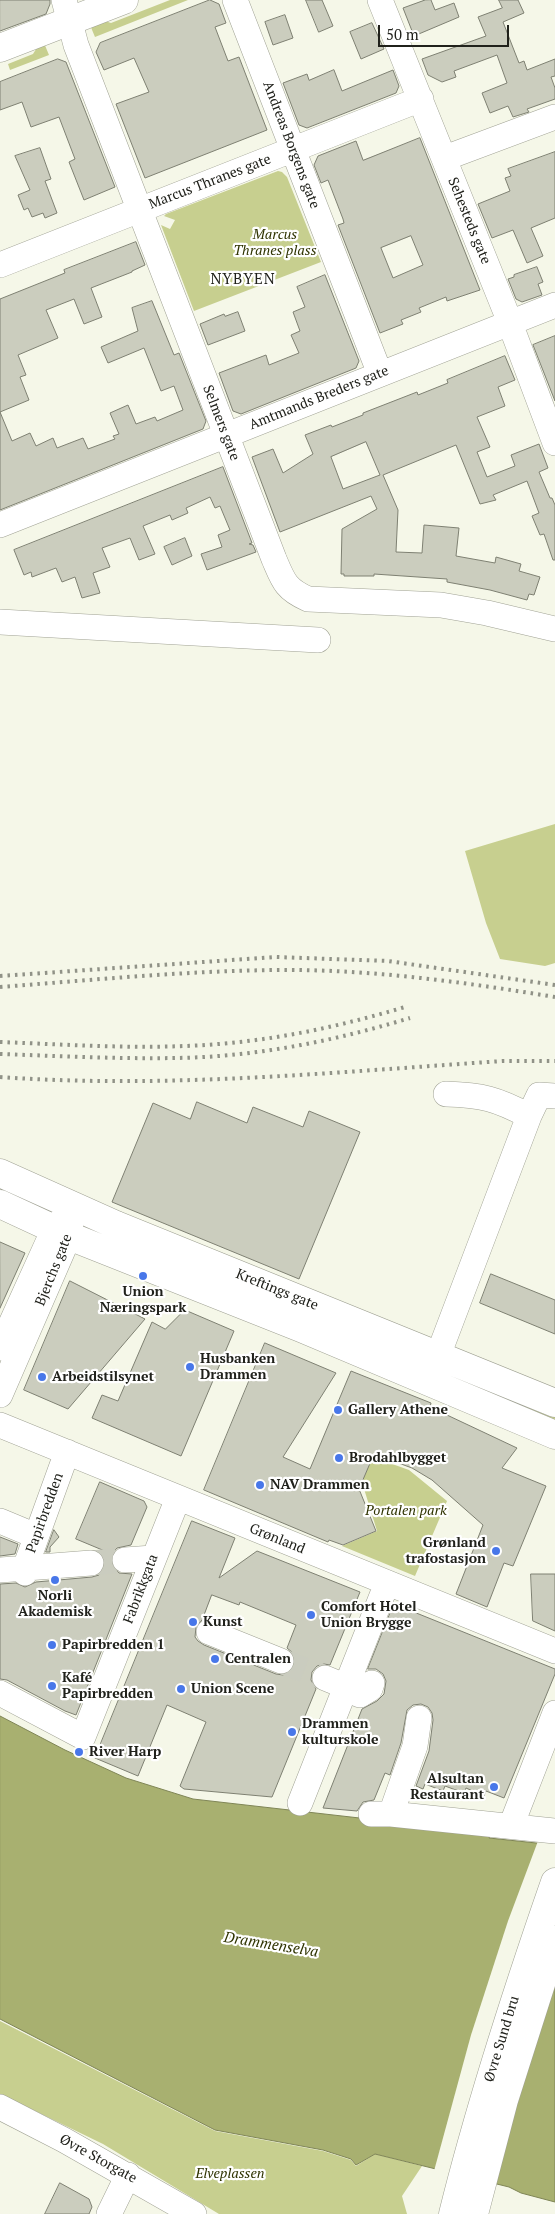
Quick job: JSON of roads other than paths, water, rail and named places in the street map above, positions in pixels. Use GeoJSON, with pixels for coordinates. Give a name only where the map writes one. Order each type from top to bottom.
{"type":"FeatureCollection","features":[{"type":"Feature","properties":{"kind":"main road"},"geometry":{"type":"LineString","coordinates":[[0,48],[67,11],[124,0]]}},
{"type":"Feature","properties":{"kind":"main road","name":"Kreftings gate"},"geometry":{"type":"LineString","coordinates":[[0,1173],[74,1207],[555,1403]]}},
{"type":"Feature","properties":{"kind":"main road","name":"Kreftings gate"},"geometry":{"type":"LineString","coordinates":[[0,1204],[62,1233],[429,1381],[555,1434]]}},
{"type":"Feature","properties":{"kind":"main road","name":"Øvre Sund bru"},"geometry":{"type":"LineString","coordinates":[[465,2208],[483,2104],[520,1981],[555,1882]]}},
{"type":"Feature","properties":{"kind":"main road","name":"Øvre Sund bru"},"geometry":{"type":"LineString","coordinates":[[465,2208],[504,2100],[555,1940]]}},
{"type":"Feature","properties":{"kind":"street","name":"Andreas Borgens gate"},"geometry":{"type":"LineString","coordinates":[[235,0],[380,374]]}},
{"type":"Feature","properties":{"kind":"street","name":"Sehesteds gate"},"geometry":{"type":"LineString","coordinates":[[380,0],[510,322],[555,443]]}},
{"type":"Feature","properties":{"kind":"street","name":"Selmers gate"},"geometry":{"type":"LineString","coordinates":[[67,11],[76,45],[282,580],[289,589],[308,599],[441,605],[487,613],[555,629]]}},
{"type":"Feature","properties":{"kind":"street","name":"Marcus Thranes gate"},"geometry":{"type":"LineString","coordinates":[[0,265],[421,99]]}},
{"type":"Feature","properties":{"kind":"street"},"geometry":{"type":"LineString","coordinates":[[444,158],[555,117]]}},
{"type":"Feature","properties":{"kind":"street","name":"Amtmands Breders gate"},"geometry":{"type":"LineString","coordinates":[[0,525],[555,305]]}},
{"type":"Feature","properties":{"kind":"street"},"geometry":{"type":"LineString","coordinates":[[0,622],[318,640]]}},
{"type":"Feature","properties":{"kind":"street"},"geometry":{"type":"LineString","coordinates":[[446,1094],[491,1098],[529,1116]]}},
{"type":"Feature","properties":{"kind":"street"},"geometry":{"type":"LineString","coordinates":[[429,1381],[529,1116],[539,1095],[555,1096]]}},
{"type":"Feature","properties":{"kind":"street","name":"Bjerchs gate"},"geometry":{"type":"LineString","coordinates":[[0,1348],[74,1207]]}},
{"type":"Feature","properties":{"kind":"street","name":"Bjerchs gate"},"geometry":{"type":"LineString","coordinates":[[0,1395],[62,1233]]}},
{"type":"Feature","properties":{"kind":"street","name":"Grønland"},"geometry":{"type":"LineString","coordinates":[[0,1426],[555,1651]]}},
{"type":"Feature","properties":{"kind":"street","name":"Papirbredden"},"geometry":{"type":"LineString","coordinates":[[25,1570],[66,1452]]}},
{"type":"Feature","properties":{"kind":"street","name":"Fabrikkgata"},"geometry":{"type":"LineString","coordinates":[[0,1693],[83,1737],[138,1558],[171,1495]]}},
{"type":"Feature","properties":{"kind":"street"},"geometry":{"type":"LineString","coordinates":[[0,1521],[36,1536]]}},
{"type":"Feature","properties":{"kind":"street"},"geometry":{"type":"LineString","coordinates":[[0,1570],[25,1570],[91,1563]]}},
{"type":"Feature","properties":{"kind":"street"},"geometry":{"type":"LineString","coordinates":[[300,1803],[339,1685],[387,1583]]}},
{"type":"Feature","properties":{"kind":"street"},"geometry":{"type":"LineString","coordinates":[[210,1632],[281,1661]]}},
{"type":"Feature","properties":{"kind":"street"},"geometry":{"type":"LineString","coordinates":[[339,1685],[360,1695],[370,1688],[372,1683]]}},
{"type":"Feature","properties":{"kind":"street"},"geometry":{"type":"LineString","coordinates":[[511,1826],[555,1713]]}},
{"type":"Feature","properties":{"kind":"street"},"geometry":{"type":"LineString","coordinates":[[419,1718],[415,1746],[381,1814],[555,1832]]}},
{"type":"Feature","properties":{"kind":"street","name":"Øvre Storgate"},"geometry":{"type":"LineString","coordinates":[[0,2107],[64,2140],[194,2214]]}},
{"type":"Feature","properties":{"kind":"street"},"geometry":{"type":"LineString","coordinates":[[109,2214],[128,2176]]}},
{"type":"Feature","properties":{"kind":"water","name":"Drammenselva"},"geometry":{"type":"Polygon","coordinates":[[[0,1716],[65,1750],[126,1778],[193,1799],[491,1833],[489,1838],[555,1845],[555,2202],[521,2193],[509,2187],[375,2154],[356,2165],[351,2159],[323,2150],[215,2130],[0,2019],[0,1716]]]}},
{"type":"Feature","properties":{"kind":"tunnel"},"geometry":{"type":"LineString","coordinates":[[91,1563],[125,1560]]}},
{"type":"Feature","properties":{"kind":"tunnel"},"geometry":{"type":"LineString","coordinates":[[281,1661],[325,1678]]}},
{"type":"Feature","properties":{"kind":"railway"},"geometry":{"type":"LineString","coordinates":[[0,976],[276,957],[388,961],[555,985]]}},
{"type":"Feature","properties":{"kind":"railway"},"geometry":{"type":"LineString","coordinates":[[0,987],[207,972],[311,970],[381,974],[486,986],[555,997]]}},
{"type":"Feature","properties":{"kind":"railway"},"geometry":{"type":"LineString","coordinates":[[0,1042],[149,1047],[209,1045],[302,1033],[344,1024],[405,1007]]}},
{"type":"Feature","properties":{"kind":"railway"},"geometry":{"type":"LineString","coordinates":[[0,1054],[153,1058],[235,1055],[294,1046],[352,1034],[410,1018]]}},
{"type":"Feature","properties":{"kind":"railway"},"geometry":{"type":"LineString","coordinates":[[0,1077],[63,1080],[189,1080],[252,1078],[503,1061],[555,1061]]}},
{"type":"Feature","properties":{"kind":"place","name":"Union Næringspark"},"geometry":{"type":"Point","coordinates":[143,1276]}},
{"type":"Feature","properties":{"kind":"place","name":"Husbanken Drammen"},"geometry":{"type":"Point","coordinates":[190,1367]}},
{"type":"Feature","properties":{"kind":"place","name":"Arbeidstilsynet"},"geometry":{"type":"Point","coordinates":[42,1377]}},
{"type":"Feature","properties":{"kind":"place","name":"Gallery Athene"},"geometry":{"type":"Point","coordinates":[338,1410]}},
{"type":"Feature","properties":{"kind":"place","name":"Brodahlbygget"},"geometry":{"type":"Point","coordinates":[339,1458]}},
{"type":"Feature","properties":{"kind":"place","name":"NAV Drammen"},"geometry":{"type":"Point","coordinates":[260,1485]}},
{"type":"Feature","properties":{"kind":"place","name":"Grønland trafostasjon"},"geometry":{"type":"Point","coordinates":[496,1551]}},
{"type":"Feature","properties":{"kind":"place","name":"Norli Akademisk"},"geometry":{"type":"Point","coordinates":[55,1580]}},
{"type":"Feature","properties":{"kind":"place","name":"Comfort Hotel Union Brygge"},"geometry":{"type":"Point","coordinates":[311,1615]}},
{"type":"Feature","properties":{"kind":"place","name":"Kunst"},"geometry":{"type":"Point","coordinates":[193,1622]}},
{"type":"Feature","properties":{"kind":"place","name":"Papirbredden 1"},"geometry":{"type":"Point","coordinates":[52,1645]}},
{"type":"Feature","properties":{"kind":"place","name":"Centralen"},"geometry":{"type":"Point","coordinates":[215,1659]}},
{"type":"Feature","properties":{"kind":"place","name":"Kafé Papirbredden"},"geometry":{"type":"Point","coordinates":[52,1686]}},
{"type":"Feature","properties":{"kind":"place","name":"Union Scene"},"geometry":{"type":"Point","coordinates":[181,1689]}},
{"type":"Feature","properties":{"kind":"place","name":"Drammen kulturskole"},"geometry":{"type":"Point","coordinates":[292,1732]}},
{"type":"Feature","properties":{"kind":"place","name":"River Harp"},"geometry":{"type":"Point","coordinates":[79,1752]}},
{"type":"Feature","properties":{"kind":"place","name":"Alsultan Restaurant"},"geometry":{"type":"Point","coordinates":[494,1787]}},
{"type":"Feature","properties":{"kind":"district","name":"NYBYEN"},"geometry":{"type":"Point","coordinates":[243,280]}},
{"type":"Feature","properties":{"kind":"park label","name":"Marcus Thranes plass"},"geometry":{"type":"Point","coordinates":[275,244]}},
{"type":"Feature","properties":{"kind":"park label","name":"Portalen park"},"geometry":{"type":"Point","coordinates":[406,1511]}},
{"type":"Feature","properties":{"kind":"park label","name":"Elveplassen"},"geometry":{"type":"Point","coordinates":[230,2174]}}]}
